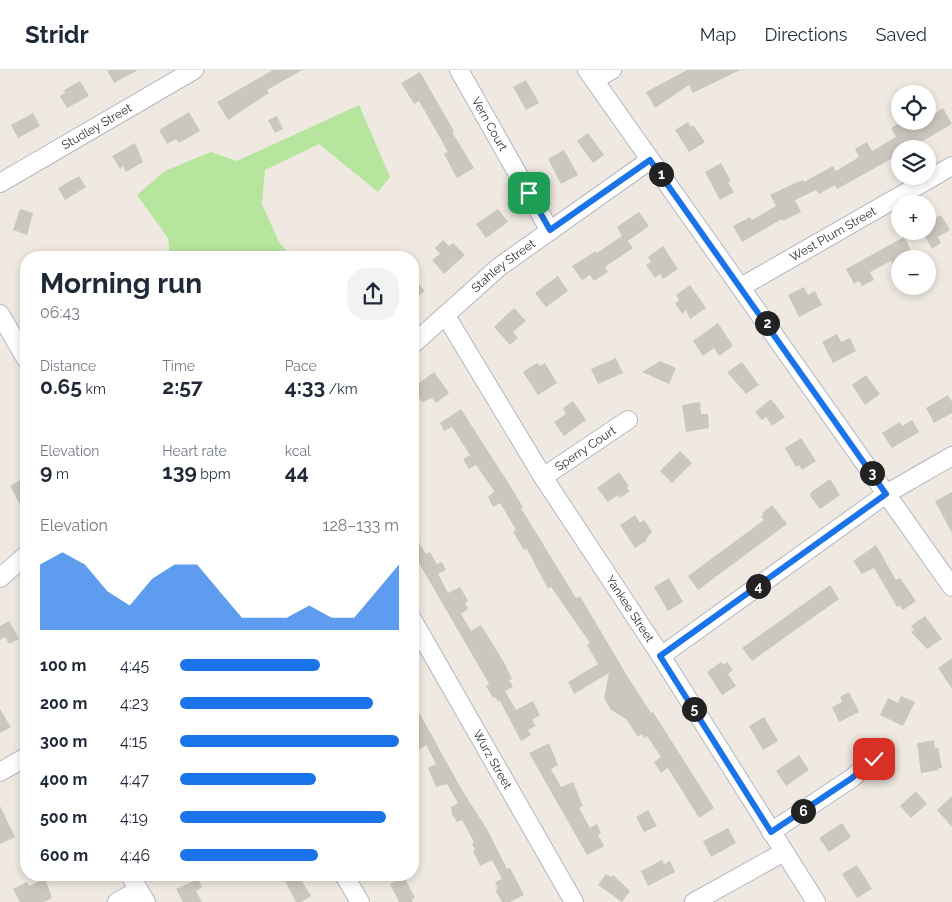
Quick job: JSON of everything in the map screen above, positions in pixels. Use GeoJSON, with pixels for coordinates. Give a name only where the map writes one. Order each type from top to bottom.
{"type":"FeatureCollection","features":[{"type":"Feature","properties":{"kind":"street","name":"Studley Street"},"geometry":{"type":"LineString","coordinates":[[0,183],[194,70]]}},
{"type":"Feature","properties":{"kind":"street","name":"Vern Court"},"geometry":{"type":"LineString","coordinates":[[458,70],[550,230]]}},
{"type":"Feature","properties":{"kind":"street"},"geometry":{"type":"LineString","coordinates":[[612,70],[591,75],[952,587]]}},
{"type":"Feature","properties":{"kind":"street","name":"Stahley Street"},"geometry":{"type":"LineString","coordinates":[[419,339],[499,267],[650,160]]}},
{"type":"Feature","properties":{"kind":"street","name":"West Plum Street"},"geometry":{"type":"LineString","coordinates":[[741,287],[952,166]]}},
{"type":"Feature","properties":{"kind":"street"},"geometry":{"type":"LineString","coordinates":[[0,314],[20,349]]}},
{"type":"Feature","properties":{"kind":"street","name":"Yankee Street"},"geometry":{"type":"LineString","coordinates":[[446,316],[543,478],[660,656],[816,902]]}},
{"type":"Feature","properties":{"kind":"street","name":"Sperry Court"},"geometry":{"type":"LineString","coordinates":[[543,478],[628,420]]}},
{"type":"Feature","properties":{"kind":"street"},"geometry":{"type":"LineString","coordinates":[[660,656],[886,494],[952,456]]}},
{"type":"Feature","properties":{"kind":"street"},"geometry":{"type":"LineString","coordinates":[[0,578],[20,560]]}},
{"type":"Feature","properties":{"kind":"street","name":"Wurz Street"},"geometry":{"type":"LineString","coordinates":[[419,631],[574,902]]}},
{"type":"Feature","properties":{"kind":"street"},"geometry":{"type":"LineString","coordinates":[[771,832],[852,778],[874,759]]}},
{"type":"Feature","properties":{"kind":"street"},"geometry":{"type":"LineString","coordinates":[[0,772],[20,760]]}},
{"type":"Feature","properties":{"kind":"street"},"geometry":{"type":"LineString","coordinates":[[694,902],[784,852]]}},
{"type":"Feature","properties":{"kind":"street"},"geometry":{"type":"LineString","coordinates":[[348,881],[360,902]]}},
{"type":"Feature","properties":{"kind":"street"},"geometry":{"type":"LineString","coordinates":[[117,902],[138,889]]}},
{"type":"Feature","properties":{"kind":"green space"},"geometry":{"type":"Polygon","coordinates":[[[359,105],[390,177],[378,192],[319,144],[265,170],[262,204],[279,242],[286,251],[169,251],[168,238],[137,195],[165,171],[211,152],[237,161],[359,105]]]}},
{"type":"Feature","properties":{"kind":"building"},"geometry":{"type":"Polygon","coordinates":[[[107,70],[138,70],[114,83],[107,70]]]}},
{"type":"Feature","properties":{"kind":"building"},"geometry":{"type":"Polygon","coordinates":[[[273,70],[302,70],[267,90],[269,93],[228,120],[217,102],[273,70]]]}},
{"type":"Feature","properties":{"kind":"building"},"geometry":{"type":"Polygon","coordinates":[[[687,70],[740,70],[693,93],[689,85],[655,108],[646,92],[687,70]]]}},
{"type":"Feature","properties":{"kind":"building"},"geometry":{"type":"Polygon","coordinates":[[[420,72],[454,131],[452,132],[474,168],[457,178],[444,154],[448,152],[419,101],[414,104],[401,83],[420,72]]]}},
{"type":"Feature","properties":{"kind":"building"},"geometry":{"type":"Polygon","coordinates":[[[526,80],[539,103],[526,110],[513,87],[526,80]]]}},
{"type":"Feature","properties":{"kind":"building"},"geometry":{"type":"Polygon","coordinates":[[[80,81],[89,96],[67,108],[60,96],[65,93],[64,90],[80,81]]]}},
{"type":"Feature","properties":{"kind":"building"},"geometry":{"type":"Polygon","coordinates":[[[943,108],[952,124],[924,140],[891,140],[891,159],[837,189],[835,185],[819,194],[816,190],[795,200],[801,212],[783,221],[782,219],[742,242],[733,226],[750,217],[752,220],[776,206],[770,195],[803,180],[804,182],[833,166],[836,171],[859,157],[855,149],[867,142],[872,151],[896,137],[892,130],[936,130],[936,113],[943,108]]]}},
{"type":"Feature","properties":{"kind":"building"},"geometry":{"type":"Polygon","coordinates":[[[189,112],[200,131],[179,143],[176,139],[167,144],[159,130],[189,112]]]}},
{"type":"Feature","properties":{"kind":"building"},"geometry":{"type":"Polygon","coordinates":[[[33,113],[40,126],[18,138],[11,125],[33,113]]]}},
{"type":"Feature","properties":{"kind":"building"},"geometry":{"type":"Polygon","coordinates":[[[277,116],[283,129],[275,133],[268,120],[277,116]]]}},
{"type":"Feature","properties":{"kind":"building"},"geometry":{"type":"Polygon","coordinates":[[[688,122],[691,127],[693,125],[705,142],[689,152],[675,130],[688,122]]]}},
{"type":"Feature","properties":{"kind":"building"},"geometry":{"type":"Polygon","coordinates":[[[588,133],[604,155],[593,163],[577,141],[588,133]]]}},
{"type":"Feature","properties":{"kind":"building"},"geometry":{"type":"Polygon","coordinates":[[[135,143],[143,162],[126,172],[123,166],[120,169],[112,156],[135,143]]]}},
{"type":"Feature","properties":{"kind":"building"},"geometry":{"type":"Polygon","coordinates":[[[564,150],[578,175],[561,184],[548,159],[564,150]]]}},
{"type":"Feature","properties":{"kind":"building"},"geometry":{"type":"Polygon","coordinates":[[[721,163],[731,181],[728,182],[734,192],[720,200],[705,172],[721,163]]]}},
{"type":"Feature","properties":{"kind":"building"},"geometry":{"type":"Polygon","coordinates":[[[79,176],[86,187],[65,200],[58,188],[79,176]]]}},
{"type":"Feature","properties":{"kind":"building"},"geometry":{"type":"Polygon","coordinates":[[[20,209],[33,213],[27,235],[13,230],[20,209]]]}},
{"type":"Feature","properties":{"kind":"building"},"geometry":{"type":"Polygon","coordinates":[[[498,209],[508,222],[486,238],[476,224],[498,209]]]}},
{"type":"Feature","properties":{"kind":"building"},"geometry":{"type":"Polygon","coordinates":[[[639,212],[649,226],[628,241],[633,248],[605,267],[608,272],[594,281],[590,275],[582,280],[572,266],[596,251],[597,253],[622,236],[617,227],[639,212]]]}},
{"type":"Feature","properties":{"kind":"building"},"geometry":{"type":"Polygon","coordinates":[[[941,215],[950,230],[938,237],[941,243],[932,249],[927,240],[936,240],[936,218],[941,215]]]}},
{"type":"Feature","properties":{"kind":"building"},"geometry":{"type":"Polygon","coordinates":[[[443,240],[449,246],[453,243],[465,255],[444,274],[432,260],[440,254],[435,248],[443,240]]]}},
{"type":"Feature","properties":{"kind":"building"},"geometry":{"type":"Polygon","coordinates":[[[899,240],[906,240],[911,250],[891,250],[891,261],[870,272],[874,280],[862,286],[859,281],[854,284],[846,269],[899,240]]]}},
{"type":"Feature","properties":{"kind":"building"},"geometry":{"type":"Polygon","coordinates":[[[663,246],[678,269],[663,279],[660,274],[655,278],[646,265],[651,262],[648,257],[663,246]]]}},
{"type":"Feature","properties":{"kind":"building"},"geometry":{"type":"Polygon","coordinates":[[[558,276],[568,291],[546,307],[535,293],[558,276]]]}},
{"type":"Feature","properties":{"kind":"building"},"geometry":{"type":"Polygon","coordinates":[[[419,284],[425,291],[419,296],[419,284]]]}},
{"type":"Feature","properties":{"kind":"building"},"geometry":{"type":"Polygon","coordinates":[[[690,285],[706,308],[690,319],[686,310],[682,314],[675,303],[679,300],[676,295],[690,285]]]}},
{"type":"Feature","properties":{"kind":"building"},"geometry":{"type":"Polygon","coordinates":[[[804,287],[808,295],[815,291],[822,305],[799,317],[788,295],[804,287]]]}},
{"type":"Feature","properties":{"kind":"building"},"geometry":{"type":"Polygon","coordinates":[[[514,308],[526,321],[513,332],[518,338],[510,345],[494,327],[514,308]]]}},
{"type":"Feature","properties":{"kind":"building"},"geometry":{"type":"Polygon","coordinates":[[[718,323],[733,346],[719,356],[714,348],[703,356],[693,341],[718,323]]]}},
{"type":"Feature","properties":{"kind":"building"},"geometry":{"type":"Polygon","coordinates":[[[837,334],[841,342],[850,338],[856,351],[833,363],[822,342],[837,334]]]}},
{"type":"Feature","properties":{"kind":"building"},"geometry":{"type":"Polygon","coordinates":[[[616,358],[623,373],[598,384],[591,369],[616,358]]]}},
{"type":"Feature","properties":{"kind":"building"},"geometry":{"type":"Polygon","coordinates":[[[660,361],[676,368],[669,384],[642,372],[660,361]]]}},
{"type":"Feature","properties":{"kind":"building"},"geometry":{"type":"Polygon","coordinates":[[[742,362],[759,385],[746,394],[727,372],[742,362]]]}},
{"type":"Feature","properties":{"kind":"building"},"geometry":{"type":"Polygon","coordinates":[[[537,363],[540,366],[545,363],[557,383],[538,395],[523,372],[537,363]]]}},
{"type":"Feature","properties":{"kind":"building"},"geometry":{"type":"Polygon","coordinates":[[[434,372],[449,393],[436,403],[432,398],[422,402],[419,398],[419,383],[434,372]]]}},
{"type":"Feature","properties":{"kind":"building"},"geometry":{"type":"Polygon","coordinates":[[[866,375],[880,394],[865,405],[852,385],[866,375]]]}},
{"type":"Feature","properties":{"kind":"building"},"geometry":{"type":"Polygon","coordinates":[[[948,395],[952,402],[952,413],[934,423],[926,408],[948,395]]]}},
{"type":"Feature","properties":{"kind":"building"},"geometry":{"type":"Polygon","coordinates":[[[771,399],[785,417],[772,426],[766,417],[762,420],[755,412],[771,399]]]}},
{"type":"Feature","properties":{"kind":"building"},"geometry":{"type":"Polygon","coordinates":[[[573,401],[586,420],[564,436],[554,422],[566,414],[563,408],[573,401]]]}},
{"type":"Feature","properties":{"kind":"building"},"geometry":{"type":"Polygon","coordinates":[[[700,402],[701,414],[708,414],[709,428],[686,432],[682,405],[700,402]]]}},
{"type":"Feature","properties":{"kind":"building"},"geometry":{"type":"Polygon","coordinates":[[[461,409],[523,507],[521,508],[576,598],[580,596],[626,674],[651,713],[653,712],[714,808],[699,818],[668,768],[661,773],[654,762],[661,757],[647,736],[644,738],[642,734],[638,737],[626,719],[611,710],[604,698],[609,673],[574,694],[568,682],[598,664],[587,645],[590,643],[551,587],[548,589],[527,549],[524,550],[513,532],[516,530],[500,503],[493,507],[488,497],[494,491],[476,465],[469,469],[463,459],[470,455],[452,427],[444,431],[440,423],[461,409]]]}},
{"type":"Feature","properties":{"kind":"building"},"geometry":{"type":"Polygon","coordinates":[[[912,420],[919,432],[892,448],[882,433],[900,422],[902,426],[912,420]]]}},
{"type":"Feature","properties":{"kind":"building"},"geometry":{"type":"Polygon","coordinates":[[[801,438],[816,461],[802,470],[799,465],[796,467],[785,448],[801,438]]]}},
{"type":"Feature","properties":{"kind":"building"},"geometry":{"type":"Polygon","coordinates":[[[680,451],[692,463],[672,483],[660,471],[680,451]]]}},
{"type":"Feature","properties":{"kind":"building"},"geometry":{"type":"Polygon","coordinates":[[[619,472],[629,486],[627,488],[630,491],[620,498],[618,495],[608,502],[597,488],[619,472]]]}},
{"type":"Feature","properties":{"kind":"building"},"geometry":{"type":"Polygon","coordinates":[[[830,479],[840,495],[820,509],[810,496],[811,492],[830,479]]]}},
{"type":"Feature","properties":{"kind":"building"},"geometry":{"type":"Polygon","coordinates":[[[20,480],[20,505],[10,486],[20,480]]]}},
{"type":"Feature","properties":{"kind":"building"},"geometry":{"type":"Polygon","coordinates":[[[952,492],[952,533],[935,501],[952,492]]]}},
{"type":"Feature","properties":{"kind":"building"},"geometry":{"type":"Polygon","coordinates":[[[772,505],[787,524],[698,590],[688,576],[764,520],[761,517],[762,513],[772,505]]]}},
{"type":"Feature","properties":{"kind":"building"},"geometry":{"type":"Polygon","coordinates":[[[635,515],[640,523],[644,520],[652,532],[646,541],[635,548],[620,525],[635,515]]]}},
{"type":"Feature","properties":{"kind":"building"},"geometry":{"type":"Polygon","coordinates":[[[419,542],[426,554],[430,552],[437,564],[442,562],[446,570],[438,574],[448,593],[460,587],[468,601],[465,603],[468,609],[461,614],[471,631],[481,625],[505,664],[512,679],[509,680],[513,687],[505,691],[516,710],[533,701],[540,715],[532,720],[536,726],[528,730],[531,735],[521,741],[500,701],[498,702],[495,697],[493,698],[486,686],[489,684],[419,563],[419,542]]]}},
{"type":"Feature","properties":{"kind":"building"},"geometry":{"type":"Polygon","coordinates":[[[876,545],[896,580],[900,578],[916,601],[903,610],[900,606],[897,607],[874,568],[862,574],[853,561],[876,545]]]}},
{"type":"Feature","properties":{"kind":"building"},"geometry":{"type":"Polygon","coordinates":[[[669,578],[683,602],[668,611],[654,587],[669,578]]]}},
{"type":"Feature","properties":{"kind":"building"},"geometry":{"type":"Polygon","coordinates":[[[830,585],[839,599],[752,661],[742,648],[830,585]]]}},
{"type":"Feature","properties":{"kind":"building"},"geometry":{"type":"Polygon","coordinates":[[[925,616],[942,639],[927,649],[911,632],[914,630],[911,626],[925,616]]]}},
{"type":"Feature","properties":{"kind":"building"},"geometry":{"type":"Polygon","coordinates":[[[9,621],[19,639],[9,644],[5,637],[0,640],[0,626],[9,621]]]}},
{"type":"Feature","properties":{"kind":"building"},"geometry":{"type":"Polygon","coordinates":[[[952,658],[952,689],[938,668],[952,658]]]}},
{"type":"Feature","properties":{"kind":"building"},"geometry":{"type":"Polygon","coordinates":[[[721,662],[723,665],[727,662],[733,670],[728,674],[736,686],[722,695],[707,672],[721,662]]]}},
{"type":"Feature","properties":{"kind":"building"},"geometry":{"type":"Polygon","coordinates":[[[849,692],[859,712],[839,722],[832,707],[842,702],[840,697],[849,692]]]}},
{"type":"Feature","properties":{"kind":"building"},"geometry":{"type":"Polygon","coordinates":[[[901,696],[915,702],[903,726],[880,715],[888,698],[898,703],[901,696]]]}},
{"type":"Feature","properties":{"kind":"building"},"geometry":{"type":"Polygon","coordinates":[[[0,709],[11,727],[0,733],[0,709]]]}},
{"type":"Feature","properties":{"kind":"building"},"geometry":{"type":"Polygon","coordinates":[[[419,714],[463,792],[487,829],[507,869],[510,868],[524,895],[510,902],[502,902],[495,890],[498,889],[495,882],[502,879],[492,860],[480,866],[473,851],[475,850],[472,844],[474,842],[462,820],[457,822],[452,814],[451,807],[458,803],[447,784],[436,787],[428,768],[436,764],[426,745],[420,749],[419,747],[419,714]]]}},
{"type":"Feature","properties":{"kind":"building"},"geometry":{"type":"Polygon","coordinates":[[[764,717],[778,741],[763,750],[749,726],[764,717]]]}},
{"type":"Feature","properties":{"kind":"building"},"geometry":{"type":"Polygon","coordinates":[[[934,740],[935,748],[938,748],[942,768],[921,773],[917,743],[934,740]]]}},
{"type":"Feature","properties":{"kind":"building"},"geometry":{"type":"Polygon","coordinates":[[[549,743],[558,765],[551,769],[561,787],[573,782],[583,806],[579,808],[590,828],[597,824],[601,833],[598,835],[604,846],[587,855],[529,753],[549,743]]]}},
{"type":"Feature","properties":{"kind":"building"},"geometry":{"type":"Polygon","coordinates":[[[799,755],[809,770],[786,786],[776,771],[799,755]]]}},
{"type":"Feature","properties":{"kind":"building"},"geometry":{"type":"Polygon","coordinates":[[[916,791],[927,804],[911,818],[900,806],[916,791]]]}},
{"type":"Feature","properties":{"kind":"building"},"geometry":{"type":"Polygon","coordinates":[[[952,796],[952,827],[937,810],[952,796]]]}},
{"type":"Feature","properties":{"kind":"building"},"geometry":{"type":"Polygon","coordinates":[[[0,806],[15,837],[0,844],[0,806]]]}},
{"type":"Feature","properties":{"kind":"building"},"geometry":{"type":"Polygon","coordinates":[[[648,810],[657,826],[644,832],[636,817],[648,810]]]}},
{"type":"Feature","properties":{"kind":"building"},"geometry":{"type":"Polygon","coordinates":[[[842,823],[851,837],[829,852],[819,838],[842,823]]]}},
{"type":"Feature","properties":{"kind":"building"},"geometry":{"type":"Polygon","coordinates":[[[728,828],[736,843],[711,857],[703,841],[728,828]]]}},
{"type":"Feature","properties":{"kind":"building"},"geometry":{"type":"Polygon","coordinates":[[[662,860],[664,864],[670,861],[675,872],[648,886],[641,871],[662,860]]]}},
{"type":"Feature","properties":{"kind":"building"},"geometry":{"type":"Polygon","coordinates":[[[857,865],[872,889],[857,898],[842,874],[857,865]]]}},
{"type":"Feature","properties":{"kind":"building"},"geometry":{"type":"Polygon","coordinates":[[[606,874],[611,877],[613,875],[630,891],[622,902],[598,885],[606,874]]]}},
{"type":"Feature","properties":{"kind":"building"},"geometry":{"type":"Polygon","coordinates":[[[39,881],[46,881],[52,898],[44,902],[20,902],[13,889],[27,882],[29,886],[39,881]]]}},
{"type":"Feature","properties":{"kind":"building"},"geometry":{"type":"Polygon","coordinates":[[[194,881],[199,881],[202,887],[196,891],[202,902],[183,902],[176,889],[194,881]]]}},
{"type":"Feature","properties":{"kind":"building"},"geometry":{"type":"Polygon","coordinates":[[[285,881],[302,881],[311,896],[301,902],[296,902],[285,881]]]}},
{"type":"Feature","properties":{"kind":"building"},"geometry":{"type":"Polygon","coordinates":[[[396,881],[406,881],[415,898],[412,899],[413,902],[399,902],[390,884],[396,881]]]}},
{"type":"Feature","properties":{"kind":"route"},"geometry":{"type":"LineString","coordinates":[[529,193],[550,230],[650,160],[886,494],[660,656],[771,832],[852,778],[874,759]]}}]}
